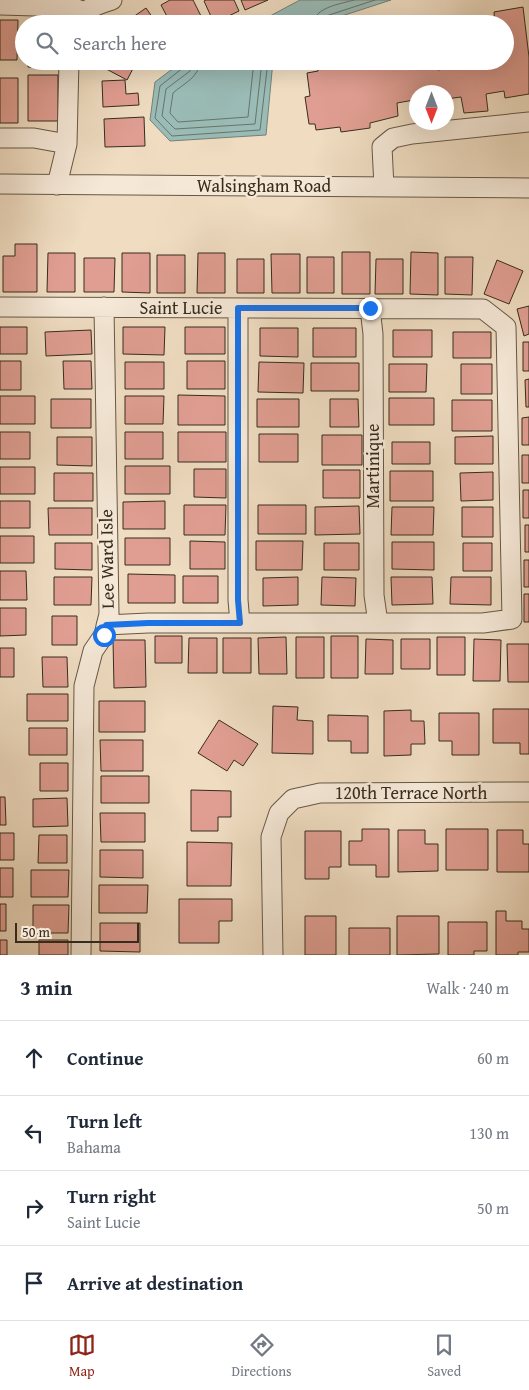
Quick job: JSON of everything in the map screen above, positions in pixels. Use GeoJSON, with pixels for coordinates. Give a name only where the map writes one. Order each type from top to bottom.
{"type":"FeatureCollection","features":[{"type":"Feature","properties":{"kind":"street"},"geometry":{"type":"LineString","coordinates":[[84,15],[112,0]]}},
{"type":"Feature","properties":{"kind":"street"},"geometry":{"type":"LineString","coordinates":[[0,5],[71,7],[77,15]]}},
{"type":"Feature","properties":{"kind":"street"},"geometry":{"type":"LineString","coordinates":[[57,185],[67,144],[69,70]]}},
{"type":"Feature","properties":{"kind":"street"},"geometry":{"type":"LineString","coordinates":[[384,187],[382,147],[393,138],[412,134],[529,122]]}},
{"type":"Feature","properties":{"kind":"street"},"geometry":{"type":"LineString","coordinates":[[0,138],[34,138],[67,144]]}},
{"type":"Feature","properties":{"kind":"street","name":"Walsingham Road"},"geometry":{"type":"LineString","coordinates":[[0,184],[529,188]]}},
{"type":"Feature","properties":{"kind":"street","name":"Saint Lucie"},"geometry":{"type":"LineString","coordinates":[[0,307],[483,309],[506,327],[512,618],[483,623],[378,623]]}},
{"type":"Feature","properties":{"kind":"street","name":"Lee Ward Isle"},"geometry":{"type":"LineString","coordinates":[[81,955],[84,686],[93,651],[104,635],[109,614],[104,307]]}},
{"type":"Feature","properties":{"kind":"street"},"geometry":{"type":"LineString","coordinates":[[238,308],[238,600],[240,623]]}},
{"type":"Feature","properties":{"kind":"street","name":"Martinique"},"geometry":{"type":"LineString","coordinates":[[370,308],[373,344],[374,595],[378,623]]}},
{"type":"Feature","properties":{"kind":"street"},"geometry":{"type":"LineString","coordinates":[[106,625],[148,623],[378,623]]}},
{"type":"Feature","properties":{"kind":"street","name":"120th Terrace North"},"geometry":{"type":"LineString","coordinates":[[273,955],[271,837],[279,813],[293,799],[320,793],[529,792]]}},
{"type":"Feature","properties":{"kind":"water"},"geometry":{"type":"Polygon","coordinates":[[[300,0],[391,0],[345,15],[272,15],[300,0]]]}},
{"type":"Feature","properties":{"kind":"water"},"geometry":{"type":"Polygon","coordinates":[[[171,70],[272,70],[266,135],[170,141],[150,120],[155,82],[171,70]]]}},
{"type":"Feature","properties":{"kind":"building"},"geometry":{"type":"Polygon","coordinates":[[[170,0],[193,0],[200,15],[166,15],[161,5],[170,0]]]}},
{"type":"Feature","properties":{"kind":"building"},"geometry":{"type":"Polygon","coordinates":[[[234,0],[239,11],[231,15],[210,15],[204,1],[234,0]]]}},
{"type":"Feature","properties":{"kind":"building"},"geometry":{"type":"Polygon","coordinates":[[[241,0],[268,0],[245,10],[241,0]]]}},
{"type":"Feature","properties":{"kind":"building"},"geometry":{"type":"Polygon","coordinates":[[[523,7],[529,57],[529,94],[505,98],[504,91],[486,94],[488,111],[464,113],[461,97],[454,98],[454,85],[409,85],[409,101],[397,103],[398,116],[370,123],[370,128],[341,132],[340,127],[316,130],[315,124],[309,124],[305,97],[310,96],[307,73],[318,70],[514,70],[514,15],[494,15],[494,12],[523,7]]]}},
{"type":"Feature","properties":{"kind":"building"},"geometry":{"type":"Polygon","coordinates":[[[146,8],[151,15],[136,15],[146,8]]]}},
{"type":"Feature","properties":{"kind":"building"},"geometry":{"type":"Polygon","coordinates":[[[0,20],[15,20],[15,60],[0,60],[0,20]]]}},
{"type":"Feature","properties":{"kind":"building"},"geometry":{"type":"Polygon","coordinates":[[[108,70],[132,70],[127,80],[108,70]]]}},
{"type":"Feature","properties":{"kind":"building"},"geometry":{"type":"Polygon","coordinates":[[[28,75],[58,75],[58,121],[28,121],[28,75]]]}},
{"type":"Feature","properties":{"kind":"building"},"geometry":{"type":"Polygon","coordinates":[[[0,78],[18,78],[18,123],[0,123],[0,78]]]}},
{"type":"Feature","properties":{"kind":"building"},"geometry":{"type":"Polygon","coordinates":[[[125,80],[126,94],[138,93],[139,105],[103,107],[102,81],[125,80]]]}},
{"type":"Feature","properties":{"kind":"building"},"geometry":{"type":"Polygon","coordinates":[[[144,117],[145,146],[105,147],[104,119],[144,117]]]}},
{"type":"Feature","properties":{"kind":"building"},"geometry":{"type":"Polygon","coordinates":[[[15,244],[37,244],[37,292],[3,292],[3,256],[15,256],[15,244]]]}},
{"type":"Feature","properties":{"kind":"building"},"geometry":{"type":"Polygon","coordinates":[[[342,252],[370,252],[370,294],[342,294],[342,252]]]}},
{"type":"Feature","properties":{"kind":"building"},"geometry":{"type":"Polygon","coordinates":[[[411,252],[438,253],[438,295],[410,294],[411,252]]]}},
{"type":"Feature","properties":{"kind":"building"},"geometry":{"type":"Polygon","coordinates":[[[48,253],[75,253],[75,292],[47,292],[48,253]]]}},
{"type":"Feature","properties":{"kind":"building"},"geometry":{"type":"Polygon","coordinates":[[[122,253],[150,253],[150,293],[122,292],[122,253]]]}},
{"type":"Feature","properties":{"kind":"building"},"geometry":{"type":"Polygon","coordinates":[[[198,253],[225,253],[225,293],[197,293],[198,253]]]}},
{"type":"Feature","properties":{"kind":"building"},"geometry":{"type":"Polygon","coordinates":[[[271,254],[300,254],[300,293],[272,293],[271,254]]]}},
{"type":"Feature","properties":{"kind":"building"},"geometry":{"type":"Polygon","coordinates":[[[157,255],[185,255],[185,293],[157,293],[157,255]]]}},
{"type":"Feature","properties":{"kind":"building"},"geometry":{"type":"Polygon","coordinates":[[[307,257],[334,257],[334,293],[307,293],[307,257]]]}},
{"type":"Feature","properties":{"kind":"building"},"geometry":{"type":"Polygon","coordinates":[[[445,257],[473,257],[472,295],[445,294],[445,257]]]}},
{"type":"Feature","properties":{"kind":"building"},"geometry":{"type":"Polygon","coordinates":[[[84,258],[115,258],[114,292],[84,292],[84,258]]]}},
{"type":"Feature","properties":{"kind":"building"},"geometry":{"type":"Polygon","coordinates":[[[237,259],[264,259],[264,293],[237,293],[237,259]]]}},
{"type":"Feature","properties":{"kind":"building"},"geometry":{"type":"Polygon","coordinates":[[[376,259],[403,259],[403,294],[375,294],[376,259]]]}},
{"type":"Feature","properties":{"kind":"building"},"geometry":{"type":"Polygon","coordinates":[[[497,260],[523,271],[509,304],[484,294],[497,260]]]}},
{"type":"Feature","properties":{"kind":"building"},"geometry":{"type":"Polygon","coordinates":[[[529,306],[529,334],[524,336],[517,309],[529,306]]]}},
{"type":"Feature","properties":{"kind":"building"},"geometry":{"type":"Polygon","coordinates":[[[0,327],[27,327],[27,354],[0,354],[0,327]]]}},
{"type":"Feature","properties":{"kind":"building"},"geometry":{"type":"Polygon","coordinates":[[[123,327],[165,327],[164,355],[123,354],[123,327]]]}},
{"type":"Feature","properties":{"kind":"building"},"geometry":{"type":"Polygon","coordinates":[[[185,327],[225,327],[225,354],[185,354],[185,327]]]}},
{"type":"Feature","properties":{"kind":"building"},"geometry":{"type":"Polygon","coordinates":[[[260,328],[298,328],[298,357],[260,356],[260,328]]]}},
{"type":"Feature","properties":{"kind":"building"},"geometry":{"type":"Polygon","coordinates":[[[313,328],[356,328],[356,357],[313,357],[313,328]]]}},
{"type":"Feature","properties":{"kind":"building"},"geometry":{"type":"Polygon","coordinates":[[[91,330],[92,354],[46,356],[45,332],[91,330]]]}},
{"type":"Feature","properties":{"kind":"building"},"geometry":{"type":"Polygon","coordinates":[[[393,330],[432,330],[432,357],[393,357],[393,330]]]}},
{"type":"Feature","properties":{"kind":"building"},"geometry":{"type":"Polygon","coordinates":[[[453,332],[491,332],[491,358],[453,358],[453,332]]]}},
{"type":"Feature","properties":{"kind":"building"},"geometry":{"type":"Polygon","coordinates":[[[523,342],[529,342],[529,371],[523,371],[523,342]]]}},
{"type":"Feature","properties":{"kind":"building"},"geometry":{"type":"Polygon","coordinates":[[[0,361],[21,361],[21,390],[0,390],[0,361]]]}},
{"type":"Feature","properties":{"kind":"building"},"geometry":{"type":"Polygon","coordinates":[[[63,361],[91,361],[92,389],[64,389],[63,361]]]}},
{"type":"Feature","properties":{"kind":"building"},"geometry":{"type":"Polygon","coordinates":[[[187,361],[225,361],[225,389],[187,389],[187,361]]]}},
{"type":"Feature","properties":{"kind":"building"},"geometry":{"type":"Polygon","coordinates":[[[125,362],[164,362],[164,389],[125,389],[125,362]]]}},
{"type":"Feature","properties":{"kind":"building"},"geometry":{"type":"Polygon","coordinates":[[[259,362],[304,363],[303,393],[258,392],[259,362]]]}},
{"type":"Feature","properties":{"kind":"building"},"geometry":{"type":"Polygon","coordinates":[[[311,363],[359,363],[359,391],[311,391],[311,363]]]}},
{"type":"Feature","properties":{"kind":"building"},"geometry":{"type":"Polygon","coordinates":[[[389,364],[427,364],[426,392],[389,392],[389,364]]]}},
{"type":"Feature","properties":{"kind":"building"},"geometry":{"type":"Polygon","coordinates":[[[461,364],[492,364],[492,394],[461,394],[461,364]]]}},
{"type":"Feature","properties":{"kind":"building"},"geometry":{"type":"Polygon","coordinates":[[[529,379],[529,407],[526,407],[525,380],[529,379]]]}},
{"type":"Feature","properties":{"kind":"building"},"geometry":{"type":"Polygon","coordinates":[[[178,395],[225,396],[225,425],[178,425],[178,395]]]}},
{"type":"Feature","properties":{"kind":"building"},"geometry":{"type":"Polygon","coordinates":[[[0,396],[35,396],[35,424],[0,424],[0,396]]]}},
{"type":"Feature","properties":{"kind":"building"},"geometry":{"type":"Polygon","coordinates":[[[125,396],[164,396],[163,424],[125,424],[125,396]]]}},
{"type":"Feature","properties":{"kind":"building"},"geometry":{"type":"Polygon","coordinates":[[[389,398],[434,398],[434,425],[389,425],[389,398]]]}},
{"type":"Feature","properties":{"kind":"building"},"geometry":{"type":"Polygon","coordinates":[[[51,399],[91,399],[91,428],[51,428],[51,399]]]}},
{"type":"Feature","properties":{"kind":"building"},"geometry":{"type":"Polygon","coordinates":[[[257,399],[299,399],[299,427],[257,427],[257,399]]]}},
{"type":"Feature","properties":{"kind":"building"},"geometry":{"type":"Polygon","coordinates":[[[330,399],[358,399],[359,427],[330,427],[330,399]]]}},
{"type":"Feature","properties":{"kind":"building"},"geometry":{"type":"Polygon","coordinates":[[[452,400],[492,400],[492,431],[452,431],[452,400]]]}},
{"type":"Feature","properties":{"kind":"building"},"geometry":{"type":"Polygon","coordinates":[[[529,417],[529,445],[522,445],[522,418],[529,417]]]}},
{"type":"Feature","properties":{"kind":"building"},"geometry":{"type":"Polygon","coordinates":[[[0,432],[30,432],[30,459],[0,459],[0,432]]]}},
{"type":"Feature","properties":{"kind":"building"},"geometry":{"type":"Polygon","coordinates":[[[125,432],[163,432],[163,459],[125,459],[125,432]]]}},
{"type":"Feature","properties":{"kind":"building"},"geometry":{"type":"Polygon","coordinates":[[[178,432],[226,432],[226,462],[178,462],[178,432]]]}},
{"type":"Feature","properties":{"kind":"building"},"geometry":{"type":"Polygon","coordinates":[[[259,434],[298,434],[298,462],[259,462],[259,434]]]}},
{"type":"Feature","properties":{"kind":"building"},"geometry":{"type":"Polygon","coordinates":[[[322,435],[362,435],[362,465],[322,465],[322,435]]]}},
{"type":"Feature","properties":{"kind":"building"},"geometry":{"type":"Polygon","coordinates":[[[493,436],[493,464],[455,464],[455,437],[493,436]]]}},
{"type":"Feature","properties":{"kind":"building"},"geometry":{"type":"Polygon","coordinates":[[[57,437],[92,437],[92,466],[57,465],[57,437]]]}},
{"type":"Feature","properties":{"kind":"building"},"geometry":{"type":"Polygon","coordinates":[[[392,442],[430,442],[430,464],[392,464],[392,442]]]}},
{"type":"Feature","properties":{"kind":"building"},"geometry":{"type":"Polygon","coordinates":[[[522,455],[529,455],[529,483],[522,483],[522,455]]]}},
{"type":"Feature","properties":{"kind":"building"},"geometry":{"type":"Polygon","coordinates":[[[125,466],[170,466],[170,494],[125,494],[125,466]]]}},
{"type":"Feature","properties":{"kind":"building"},"geometry":{"type":"Polygon","coordinates":[[[0,467],[35,467],[35,494],[0,494],[0,467]]]}},
{"type":"Feature","properties":{"kind":"building"},"geometry":{"type":"Polygon","coordinates":[[[194,469],[226,469],[226,498],[194,497],[194,469]]]}},
{"type":"Feature","properties":{"kind":"building"},"geometry":{"type":"Polygon","coordinates":[[[323,470],[360,470],[360,498],[323,498],[323,470]]]}},
{"type":"Feature","properties":{"kind":"building"},"geometry":{"type":"Polygon","coordinates":[[[390,471],[433,471],[433,501],[390,501],[390,471]]]}},
{"type":"Feature","properties":{"kind":"building"},"geometry":{"type":"Polygon","coordinates":[[[493,472],[493,500],[461,501],[460,473],[493,472]]]}},
{"type":"Feature","properties":{"kind":"building"},"geometry":{"type":"Polygon","coordinates":[[[54,473],[93,473],[93,501],[54,501],[54,473]]]}},
{"type":"Feature","properties":{"kind":"building"},"geometry":{"type":"Polygon","coordinates":[[[523,490],[529,490],[529,518],[523,518],[523,490]]]}},
{"type":"Feature","properties":{"kind":"building"},"geometry":{"type":"Polygon","coordinates":[[[0,501],[30,501],[30,528],[0,528],[0,501]]]}},
{"type":"Feature","properties":{"kind":"building"},"geometry":{"type":"Polygon","coordinates":[[[165,501],[165,529],[123,529],[123,502],[165,501]]]}},
{"type":"Feature","properties":{"kind":"building"},"geometry":{"type":"Polygon","coordinates":[[[184,505],[226,505],[225,535],[184,535],[184,505]]]}},
{"type":"Feature","properties":{"kind":"building"},"geometry":{"type":"Polygon","coordinates":[[[258,505],[306,505],[306,534],[258,534],[258,505]]]}},
{"type":"Feature","properties":{"kind":"building"},"geometry":{"type":"Polygon","coordinates":[[[359,506],[360,534],[315,535],[315,507],[359,506]]]}},
{"type":"Feature","properties":{"kind":"building"},"geometry":{"type":"Polygon","coordinates":[[[392,507],[434,507],[433,535],[391,535],[392,507]]]}},
{"type":"Feature","properties":{"kind":"building"},"geometry":{"type":"Polygon","coordinates":[[[462,507],[493,507],[493,537],[462,537],[462,507]]]}},
{"type":"Feature","properties":{"kind":"building"},"geometry":{"type":"Polygon","coordinates":[[[48,508],[92,508],[92,535],[49,535],[48,508]]]}},
{"type":"Feature","properties":{"kind":"building"},"geometry":{"type":"Polygon","coordinates":[[[525,525],[529,525],[529,552],[525,552],[525,525]]]}},
{"type":"Feature","properties":{"kind":"building"},"geometry":{"type":"Polygon","coordinates":[[[0,536],[34,536],[34,563],[0,563],[0,536]]]}},
{"type":"Feature","properties":{"kind":"building"},"geometry":{"type":"Polygon","coordinates":[[[125,538],[170,538],[170,565],[125,565],[125,538]]]}},
{"type":"Feature","properties":{"kind":"building"},"geometry":{"type":"Polygon","coordinates":[[[190,541],[225,542],[225,569],[190,569],[190,541]]]}},
{"type":"Feature","properties":{"kind":"building"},"geometry":{"type":"Polygon","coordinates":[[[256,541],[303,541],[302,570],[256,570],[256,541]]]}},
{"type":"Feature","properties":{"kind":"building"},"geometry":{"type":"Polygon","coordinates":[[[392,542],[434,542],[434,570],[392,569],[392,542]]]}},
{"type":"Feature","properties":{"kind":"building"},"geometry":{"type":"Polygon","coordinates":[[[55,543],[92,543],[92,570],[55,569],[55,543]]]}},
{"type":"Feature","properties":{"kind":"building"},"geometry":{"type":"Polygon","coordinates":[[[324,543],[359,543],[359,570],[324,570],[324,543]]]}},
{"type":"Feature","properties":{"kind":"building"},"geometry":{"type":"Polygon","coordinates":[[[463,543],[492,543],[492,571],[463,571],[463,543]]]}},
{"type":"Feature","properties":{"kind":"building"},"geometry":{"type":"Polygon","coordinates":[[[524,560],[529,560],[529,587],[524,587],[524,560]]]}},
{"type":"Feature","properties":{"kind":"building"},"geometry":{"type":"Polygon","coordinates":[[[0,571],[26,571],[27,600],[0,600],[0,571]]]}},
{"type":"Feature","properties":{"kind":"building"},"geometry":{"type":"Polygon","coordinates":[[[128,574],[175,575],[175,603],[128,603],[128,574]]]}},
{"type":"Feature","properties":{"kind":"building"},"geometry":{"type":"Polygon","coordinates":[[[183,576],[218,576],[218,603],[183,603],[183,576]]]}},
{"type":"Feature","properties":{"kind":"building"},"geometry":{"type":"Polygon","coordinates":[[[54,577],[92,577],[91,605],[54,605],[54,577]]]}},
{"type":"Feature","properties":{"kind":"building"},"geometry":{"type":"Polygon","coordinates":[[[298,577],[298,605],[263,606],[263,578],[298,577]]]}},
{"type":"Feature","properties":{"kind":"building"},"geometry":{"type":"Polygon","coordinates":[[[322,577],[356,578],[355,606],[321,605],[322,577]]]}},
{"type":"Feature","properties":{"kind":"building"},"geometry":{"type":"Polygon","coordinates":[[[391,577],[432,577],[433,604],[392,605],[391,577]]]}},
{"type":"Feature","properties":{"kind":"building"},"geometry":{"type":"Polygon","coordinates":[[[451,577],[491,577],[491,605],[450,604],[451,577]]]}},
{"type":"Feature","properties":{"kind":"building"},"geometry":{"type":"Polygon","coordinates":[[[524,594],[529,594],[529,622],[524,622],[524,594]]]}},
{"type":"Feature","properties":{"kind":"building"},"geometry":{"type":"Polygon","coordinates":[[[0,608],[26,608],[26,635],[0,636],[0,608]]]}},
{"type":"Feature","properties":{"kind":"building"},"geometry":{"type":"Polygon","coordinates":[[[52,616],[77,616],[77,645],[52,645],[52,616]]]}},
{"type":"Feature","properties":{"kind":"building"},"geometry":{"type":"Polygon","coordinates":[[[155,636],[182,636],[182,663],[155,663],[155,636]]]}},
{"type":"Feature","properties":{"kind":"building"},"geometry":{"type":"Polygon","coordinates":[[[331,636],[358,636],[358,678],[331,678],[331,636]]]}},
{"type":"Feature","properties":{"kind":"building"},"geometry":{"type":"Polygon","coordinates":[[[286,637],[287,674],[259,674],[258,638],[286,637]]]}},
{"type":"Feature","properties":{"kind":"building"},"geometry":{"type":"Polygon","coordinates":[[[296,637],[324,637],[324,678],[296,678],[296,637]]]}},
{"type":"Feature","properties":{"kind":"building"},"geometry":{"type":"Polygon","coordinates":[[[437,637],[465,637],[465,675],[437,675],[437,637]]]}},
{"type":"Feature","properties":{"kind":"building"},"geometry":{"type":"Polygon","coordinates":[[[189,638],[217,638],[217,673],[188,673],[189,638]]]}},
{"type":"Feature","properties":{"kind":"building"},"geometry":{"type":"Polygon","coordinates":[[[223,638],[251,638],[251,673],[223,673],[223,638]]]}},
{"type":"Feature","properties":{"kind":"building"},"geometry":{"type":"Polygon","coordinates":[[[366,639],[393,640],[393,674],[365,674],[366,639]]]}},
{"type":"Feature","properties":{"kind":"building"},"geometry":{"type":"Polygon","coordinates":[[[401,639],[430,639],[430,669],[401,669],[401,639]]]}},
{"type":"Feature","properties":{"kind":"building"},"geometry":{"type":"Polygon","coordinates":[[[474,639],[501,640],[500,681],[473,681],[474,639]]]}},
{"type":"Feature","properties":{"kind":"building"},"geometry":{"type":"Polygon","coordinates":[[[113,640],[145,640],[146,687],[114,688],[113,640]]]}},
{"type":"Feature","properties":{"kind":"building"},"geometry":{"type":"Polygon","coordinates":[[[507,644],[529,644],[529,682],[508,682],[507,644]]]}},
{"type":"Feature","properties":{"kind":"building"},"geometry":{"type":"Polygon","coordinates":[[[0,648],[14,648],[14,677],[0,677],[0,648]]]}},
{"type":"Feature","properties":{"kind":"building"},"geometry":{"type":"Polygon","coordinates":[[[42,657],[67,657],[68,687],[43,687],[42,657]]]}},
{"type":"Feature","properties":{"kind":"building"},"geometry":{"type":"Polygon","coordinates":[[[27,694],[68,694],[68,721],[27,721],[27,694]]]}},
{"type":"Feature","properties":{"kind":"building"},"geometry":{"type":"Polygon","coordinates":[[[99,701],[145,701],[145,732],[99,732],[99,701]]]}},
{"type":"Feature","properties":{"kind":"building"},"geometry":{"type":"Polygon","coordinates":[[[273,706],[298,707],[297,720],[313,721],[313,754],[272,753],[273,706]]]}},
{"type":"Feature","properties":{"kind":"building"},"geometry":{"type":"Polygon","coordinates":[[[493,709],[529,709],[529,754],[520,754],[520,743],[493,743],[493,709]]]}},
{"type":"Feature","properties":{"kind":"building"},"geometry":{"type":"Polygon","coordinates":[[[411,710],[411,721],[424,721],[425,744],[411,744],[411,755],[384,756],[384,711],[411,710]]]}},
{"type":"Feature","properties":{"kind":"building"},"geometry":{"type":"Polygon","coordinates":[[[439,713],[479,713],[479,755],[452,755],[452,741],[439,741],[439,713]]]}},
{"type":"Feature","properties":{"kind":"building"},"geometry":{"type":"Polygon","coordinates":[[[328,715],[368,716],[368,753],[351,753],[351,741],[328,741],[328,715]]]}},
{"type":"Feature","properties":{"kind":"building"},"geometry":{"type":"Polygon","coordinates":[[[219,720],[258,744],[243,766],[234,760],[227,771],[198,753],[219,720]]]}},
{"type":"Feature","properties":{"kind":"building"},"geometry":{"type":"Polygon","coordinates":[[[29,728],[67,728],[67,755],[29,755],[29,728]]]}},
{"type":"Feature","properties":{"kind":"building"},"geometry":{"type":"Polygon","coordinates":[[[100,740],[143,740],[143,771],[101,771],[100,740]]]}},
{"type":"Feature","properties":{"kind":"building"},"geometry":{"type":"Polygon","coordinates":[[[40,763],[68,763],[68,791],[40,791],[40,763]]]}},
{"type":"Feature","properties":{"kind":"building"},"geometry":{"type":"Polygon","coordinates":[[[101,776],[149,776],[149,803],[101,803],[101,776]]]}},
{"type":"Feature","properties":{"kind":"building"},"geometry":{"type":"Polygon","coordinates":[[[191,790],[231,791],[231,817],[218,817],[218,831],[191,831],[191,790]]]}},
{"type":"Feature","properties":{"kind":"building"},"geometry":{"type":"Polygon","coordinates":[[[0,797],[5,797],[6,825],[0,825],[0,797]]]}},
{"type":"Feature","properties":{"kind":"building"},"geometry":{"type":"Polygon","coordinates":[[[67,798],[68,826],[33,827],[33,799],[67,798]]]}},
{"type":"Feature","properties":{"kind":"building"},"geometry":{"type":"Polygon","coordinates":[[[100,813],[145,813],[145,842],[101,842],[100,813]]]}},
{"type":"Feature","properties":{"kind":"building"},"geometry":{"type":"Polygon","coordinates":[[[362,829],[389,829],[389,877],[376,877],[376,865],[349,865],[349,841],[362,841],[362,829]]]}},
{"type":"Feature","properties":{"kind":"building"},"geometry":{"type":"Polygon","coordinates":[[[446,829],[488,829],[488,870],[446,870],[446,829]]]}},
{"type":"Feature","properties":{"kind":"building"},"geometry":{"type":"Polygon","coordinates":[[[398,830],[425,830],[425,844],[438,844],[438,871],[398,872],[398,830]]]}},
{"type":"Feature","properties":{"kind":"building"},"geometry":{"type":"Polygon","coordinates":[[[497,830],[523,830],[523,844],[529,844],[529,872],[497,872],[497,830]]]}},
{"type":"Feature","properties":{"kind":"building"},"geometry":{"type":"Polygon","coordinates":[[[305,831],[341,831],[341,867],[329,867],[329,879],[305,879],[305,831]]]}},
{"type":"Feature","properties":{"kind":"building"},"geometry":{"type":"Polygon","coordinates":[[[0,833],[14,833],[14,860],[0,860],[0,833]]]}},
{"type":"Feature","properties":{"kind":"building"},"geometry":{"type":"Polygon","coordinates":[[[39,835],[67,835],[67,863],[38,863],[39,835]]]}},
{"type":"Feature","properties":{"kind":"building"},"geometry":{"type":"Polygon","coordinates":[[[187,842],[232,843],[231,886],[187,886],[187,842]]]}},
{"type":"Feature","properties":{"kind":"building"},"geometry":{"type":"Polygon","coordinates":[[[100,850],[143,850],[143,878],[100,877],[100,850]]]}},
{"type":"Feature","properties":{"kind":"building"},"geometry":{"type":"Polygon","coordinates":[[[0,868],[13,868],[13,897],[0,897],[0,868]]]}},
{"type":"Feature","properties":{"kind":"building"},"geometry":{"type":"Polygon","coordinates":[[[31,870],[69,870],[68,897],[31,897],[31,870]]]}},
{"type":"Feature","properties":{"kind":"building"},"geometry":{"type":"Polygon","coordinates":[[[99,885],[148,885],[147,913],[99,913],[99,885]]]}},
{"type":"Feature","properties":{"kind":"building"},"geometry":{"type":"Polygon","coordinates":[[[179,899],[232,899],[232,921],[219,921],[219,943],[179,943],[179,899]]]}},
{"type":"Feature","properties":{"kind":"building"},"geometry":{"type":"Polygon","coordinates":[[[0,904],[6,904],[6,931],[0,931],[0,904]]]}},
{"type":"Feature","properties":{"kind":"building"},"geometry":{"type":"Polygon","coordinates":[[[33,905],[69,905],[68,933],[33,933],[33,905]]]}},
{"type":"Feature","properties":{"kind":"building"},"geometry":{"type":"Polygon","coordinates":[[[496,911],[506,911],[506,921],[522,921],[522,929],[529,929],[529,952],[518,952],[518,955],[496,955],[496,911]]]}},
{"type":"Feature","properties":{"kind":"building"},"geometry":{"type":"Polygon","coordinates":[[[305,916],[336,916],[336,955],[305,955],[305,916]]]}},
{"type":"Feature","properties":{"kind":"building"},"geometry":{"type":"Polygon","coordinates":[[[397,916],[439,916],[439,954],[397,955],[397,916]]]}},
{"type":"Feature","properties":{"kind":"building"},"geometry":{"type":"Polygon","coordinates":[[[448,922],[487,922],[487,951],[474,951],[474,955],[448,955],[448,922]]]}},
{"type":"Feature","properties":{"kind":"building"},"geometry":{"type":"Polygon","coordinates":[[[100,923],[140,923],[140,952],[100,951],[100,923]]]}},
{"type":"Feature","properties":{"kind":"building"},"geometry":{"type":"Polygon","coordinates":[[[349,928],[390,928],[390,955],[349,955],[349,928]]]}},
{"type":"Feature","properties":{"kind":"building"},"geometry":{"type":"Polygon","coordinates":[[[0,940],[7,940],[7,955],[0,955],[0,940]]]}},
{"type":"Feature","properties":{"kind":"building"},"geometry":{"type":"Polygon","coordinates":[[[39,940],[68,940],[68,955],[39,955],[39,940]]]}},
{"type":"Feature","properties":{"kind":"route"},"geometry":{"type":"LineString","coordinates":[[104,635],[106,625],[240,623],[238,600],[238,308],[370,308]]}}]}
